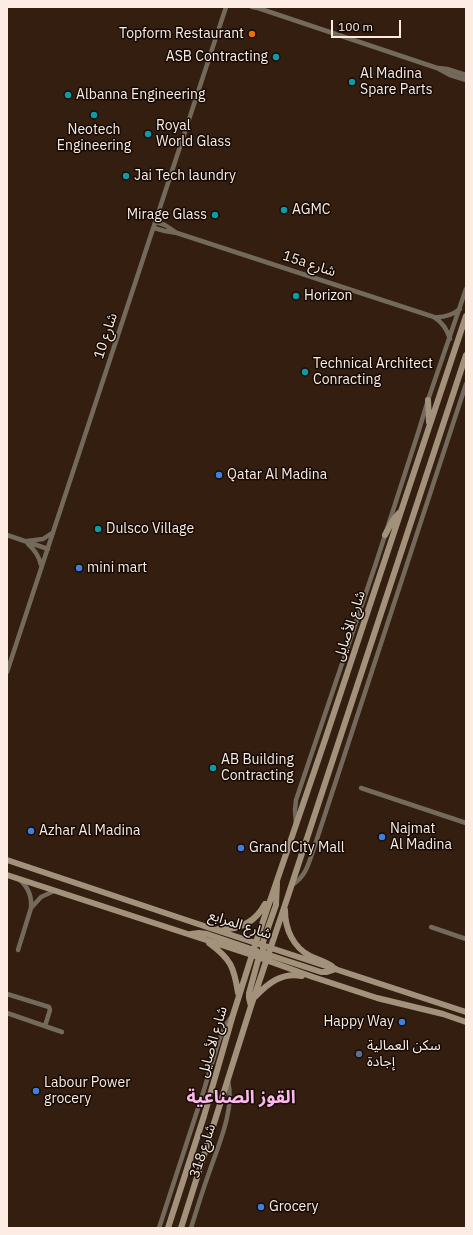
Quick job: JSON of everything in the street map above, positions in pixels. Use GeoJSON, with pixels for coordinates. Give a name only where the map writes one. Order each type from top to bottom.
{"type":"FeatureCollection","features":[{"type":"Feature","properties":{"kind":"main road","name":"شارع الأصايل"},"geometry":{"type":"LineString","coordinates":[[256,943],[325,741],[466,316]]}},
{"type":"Feature","properties":{"kind":"main road","name":"شارع الأصايل"},"geometry":{"type":"LineString","coordinates":[[270,948],[466,355]]}},
{"type":"Feature","properties":{"kind":"main road"},"geometry":{"type":"LineString","coordinates":[[428,400],[429,427]]}},
{"type":"Feature","properties":{"kind":"main road"},"geometry":{"type":"LineString","coordinates":[[385,535],[393,520],[402,510]]}},
{"type":"Feature","properties":{"kind":"main road","name":"شارع المرابع"},"geometry":{"type":"LineString","coordinates":[[7,860],[256,943]]}},
{"type":"Feature","properties":{"kind":"main road","name":"شارع المرابع"},"geometry":{"type":"LineString","coordinates":[[7,875],[205,940],[261,953],[313,977],[377,998],[443,1014],[466,1022]]}},
{"type":"Feature","properties":{"kind":"main road"},"geometry":{"type":"LineString","coordinates":[[210,928],[231,929],[250,922],[262,910],[277,880]]}},
{"type":"Feature","properties":{"kind":"main road"},"geometry":{"type":"LineString","coordinates":[[261,953],[276,905],[277,880]]}},
{"type":"Feature","properties":{"kind":"main road"},"geometry":{"type":"LineString","coordinates":[[285,905],[286,924],[296,944],[306,953],[327,962],[336,969]]}},
{"type":"Feature","properties":{"kind":"main road"},"geometry":{"type":"LineString","coordinates":[[188,934],[203,933],[321,972],[336,969]]}},
{"type":"Feature","properties":{"kind":"main road"},"geometry":{"type":"LineString","coordinates":[[205,940],[222,953],[231,964],[235,974],[239,996]]}},
{"type":"Feature","properties":{"kind":"main road"},"geometry":{"type":"LineString","coordinates":[[256,943],[261,953]]}},
{"type":"Feature","properties":{"kind":"main road","name":"شارع المرابع"},"geometry":{"type":"LineString","coordinates":[[261,953],[270,948],[466,1012]]}},
{"type":"Feature","properties":{"kind":"main road","name":"شارع الأصايل"},"geometry":{"type":"LineString","coordinates":[[168,1228],[204,1116],[239,996],[261,953]]}},
{"type":"Feature","properties":{"kind":"main road","name":"شارع الأصايل"},"geometry":{"type":"LineString","coordinates":[[181,1228],[252,1003],[261,953]]}},
{"type":"Feature","properties":{"kind":"main road"},"geometry":{"type":"LineString","coordinates":[[252,1003],[267,985],[280,978],[293,975],[313,977]]}},
{"type":"Feature","properties":{"kind":"street","name":"شارع 10"},"geometry":{"type":"LineString","coordinates":[[7,672],[226,7]]}},
{"type":"Feature","properties":{"kind":"street"},"geometry":{"type":"LineString","coordinates":[[252,7],[257,7],[437,68],[450,75],[466,80]]}},
{"type":"Feature","properties":{"kind":"street"},"geometry":{"type":"LineString","coordinates":[[437,68],[447,69],[466,75]]}},
{"type":"Feature","properties":{"kind":"street","name":"15a شارع"},"geometry":{"type":"LineString","coordinates":[[156,222],[165,225],[177,233]]}},
{"type":"Feature","properties":{"kind":"street","name":"15a شارع"},"geometry":{"type":"LineString","coordinates":[[154,228],[177,233],[434,317],[453,314],[460,309]]}},
{"type":"Feature","properties":{"kind":"street"},"geometry":{"type":"LineString","coordinates":[[296,824],[296,800],[466,289]]}},
{"type":"Feature","properties":{"kind":"street"},"geometry":{"type":"LineString","coordinates":[[434,317],[445,328],[450,339]]}},
{"type":"Feature","properties":{"kind":"street"},"geometry":{"type":"LineString","coordinates":[[292,885],[301,878],[313,851],[466,384]]}},
{"type":"Feature","properties":{"kind":"street"},"geometry":{"type":"LineString","coordinates":[[25,541],[43,539],[53,532]]}},
{"type":"Feature","properties":{"kind":"street"},"geometry":{"type":"LineString","coordinates":[[7,535],[48,549]]}},
{"type":"Feature","properties":{"kind":"street"},"geometry":{"type":"LineString","coordinates":[[25,541],[36,552],[42,567]]}},
{"type":"Feature","properties":{"kind":"street"},"geometry":{"type":"LineString","coordinates":[[361,788],[466,823]]}},
{"type":"Feature","properties":{"kind":"street"},"geometry":{"type":"LineString","coordinates":[[17,878],[25,884],[31,898],[31,908],[18,950]]}},
{"type":"Feature","properties":{"kind":"street"},"geometry":{"type":"LineString","coordinates":[[31,908],[41,897],[55,891]]}},
{"type":"Feature","properties":{"kind":"street"},"geometry":{"type":"LineString","coordinates":[[431,927],[466,939]]}},
{"type":"Feature","properties":{"kind":"street"},"geometry":{"type":"LineString","coordinates":[[7,994],[49,1007],[50,1010],[45,1026]]}},
{"type":"Feature","properties":{"kind":"street"},"geometry":{"type":"LineString","coordinates":[[7,1013],[62,1032]]}},
{"type":"Feature","properties":{"kind":"street"},"geometry":{"type":"LineString","coordinates":[[159,1228],[219,1040],[225,1026],[233,1014]]}},
{"type":"Feature","properties":{"kind":"street","name":"شارع 318"},"geometry":{"type":"LineString","coordinates":[[191,1228],[225,1121],[230,1097],[228,1081]]}},
{"type":"Feature","properties":{"kind":"place","name":"Topform Restaurant"},"geometry":{"type":"Point","coordinates":[252,34]}},
{"type":"Feature","properties":{"kind":"place","name":"ASB Contracting"},"geometry":{"type":"Point","coordinates":[276,57]}},
{"type":"Feature","properties":{"kind":"place","name":"Al Madina Spare Parts"},"geometry":{"type":"Point","coordinates":[352,82]}},
{"type":"Feature","properties":{"kind":"place","name":"Albanna Engineering"},"geometry":{"type":"Point","coordinates":[68,95]}},
{"type":"Feature","properties":{"kind":"place","name":"Neotech Engineering"},"geometry":{"type":"Point","coordinates":[94,115]}},
{"type":"Feature","properties":{"kind":"place","name":"Royal World Glass"},"geometry":{"type":"Point","coordinates":[148,134]}},
{"type":"Feature","properties":{"kind":"place","name":"Jai Tech laundry"},"geometry":{"type":"Point","coordinates":[126,176]}},
{"type":"Feature","properties":{"kind":"place","name":"AGMC"},"geometry":{"type":"Point","coordinates":[284,210]}},
{"type":"Feature","properties":{"kind":"place","name":"Mirage Glass"},"geometry":{"type":"Point","coordinates":[215,215]}},
{"type":"Feature","properties":{"kind":"place","name":"Horizon"},"geometry":{"type":"Point","coordinates":[296,296]}},
{"type":"Feature","properties":{"kind":"place","name":"Technical Architect Conracting"},"geometry":{"type":"Point","coordinates":[305,372]}},
{"type":"Feature","properties":{"kind":"place","name":"Qatar Al Madina"},"geometry":{"type":"Point","coordinates":[219,475]}},
{"type":"Feature","properties":{"kind":"place","name":"Dulsco Village"},"geometry":{"type":"Point","coordinates":[98,529]}},
{"type":"Feature","properties":{"kind":"place","name":"mini mart"},"geometry":{"type":"Point","coordinates":[79,568]}},
{"type":"Feature","properties":{"kind":"place","name":"AB Building Contracting"},"geometry":{"type":"Point","coordinates":[213,768]}},
{"type":"Feature","properties":{"kind":"place","name":"Azhar Al Madina"},"geometry":{"type":"Point","coordinates":[31,831]}},
{"type":"Feature","properties":{"kind":"place","name":"Najmat Al Madina"},"geometry":{"type":"Point","coordinates":[382,837]}},
{"type":"Feature","properties":{"kind":"place","name":"Grand City Mall"},"geometry":{"type":"Point","coordinates":[241,848]}},
{"type":"Feature","properties":{"kind":"place","name":"Happy Way"},"geometry":{"type":"Point","coordinates":[402,1022]}},
{"type":"Feature","properties":{"kind":"place","name":"سكن العمالية إجادة"},"geometry":{"type":"Point","coordinates":[359,1054]}},
{"type":"Feature","properties":{"kind":"place","name":"Labour Power grocery"},"geometry":{"type":"Point","coordinates":[36,1091]}},
{"type":"Feature","properties":{"kind":"place","name":"Grocery"},"geometry":{"type":"Point","coordinates":[261,1207]}},
{"type":"Feature","properties":{"kind":"district","name":"القوز الصناعية"},"geometry":{"type":"Point","coordinates":[241,1098]}}]}
